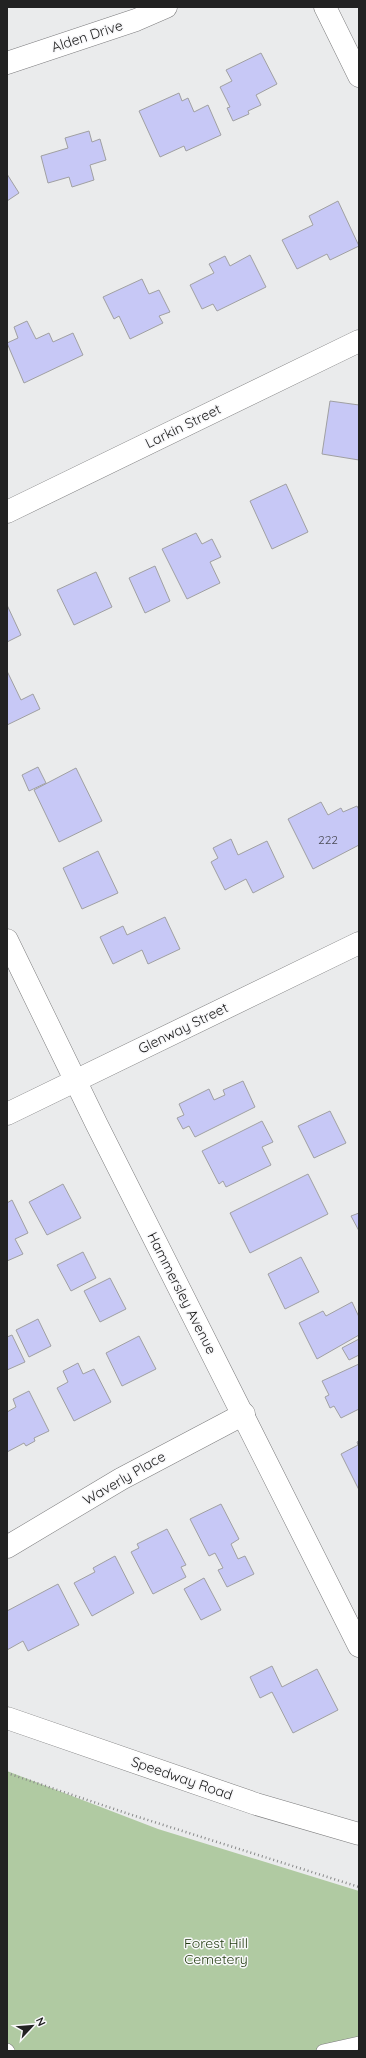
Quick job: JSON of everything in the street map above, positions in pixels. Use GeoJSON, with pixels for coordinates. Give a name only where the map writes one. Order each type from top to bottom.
{"type":"FeatureCollection","features":[{"type":"Feature","properties":{"kind":"street","name":"Alden Drive"},"geometry":{"type":"LineString","coordinates":[[7,63],[136,20],[166,7]]}},
{"type":"Feature","properties":{"kind":"street"},"geometry":{"type":"LineString","coordinates":[[325,7],[359,76]]}},
{"type":"Feature","properties":{"kind":"street","name":"Larkin Street"},"geometry":{"type":"LineString","coordinates":[[7,512],[359,341]]}},
{"type":"Feature","properties":{"kind":"street","name":"Hammersley Avenue"},"geometry":{"type":"LineString","coordinates":[[7,940],[75,1080],[244,1414],[359,1646]]}},
{"type":"Feature","properties":{"kind":"street","name":"Glenway Street"},"geometry":{"type":"LineString","coordinates":[[7,1114],[359,943]]}},
{"type":"Feature","properties":{"kind":"street","name":"Waverly Place"},"geometry":{"type":"LineString","coordinates":[[7,1547],[121,1479],[244,1414]]}},
{"type":"Feature","properties":{"kind":"street","name":"Speedway Road"},"geometry":{"type":"LineString","coordinates":[[7,1718],[256,1804],[359,1834]]}},
{"type":"Feature","properties":{"kind":"lane"},"geometry":{"type":"LineString","coordinates":[[323,2051],[359,2043]]}},
{"type":"Feature","properties":{"kind":"path"},"geometry":{"type":"LineString","coordinates":[[7,1773],[132,1815],[359,1887]]}},
{"type":"Feature","properties":{"kind":"green space","name":"Forest Hill Cemetery"},"geometry":{"type":"Polygon","coordinates":[[[7,1771],[158,1829],[359,1891],[359,2051],[7,2051],[7,1771]]]}},
{"type":"Feature","properties":{"kind":"building"},"geometry":{"type":"Polygon","coordinates":[[[261,53],[277,84],[256,95],[261,105],[248,111],[249,114],[233,121],[227,108],[230,107],[220,87],[232,81],[226,70],[261,53]]]}},
{"type":"Feature","properties":{"kind":"building"},"geometry":{"type":"Polygon","coordinates":[[[179,93],[182,101],[188,98],[194,112],[208,105],[221,135],[186,151],[184,146],[160,157],[139,111],[179,93]]]}},
{"type":"Feature","properties":{"kind":"building"},"geometry":{"type":"Polygon","coordinates":[[[89,131],[92,142],[100,139],[106,160],[90,165],[94,180],[72,187],[69,177],[48,183],[41,156],[68,148],[65,138],[89,131]]]}},
{"type":"Feature","properties":{"kind":"building"},"geometry":{"type":"Polygon","coordinates":[[[7,174],[19,193],[7,201],[7,174]]]}},
{"type":"Feature","properties":{"kind":"building"},"geometry":{"type":"Polygon","coordinates":[[[338,201],[359,246],[330,260],[327,254],[297,269],[282,240],[313,225],[309,216],[338,201]]]}},
{"type":"Feature","properties":{"kind":"building"},"geometry":{"type":"Polygon","coordinates":[[[250,255],[266,287],[217,311],[213,304],[202,309],[190,285],[214,273],[209,264],[225,256],[230,266],[250,255]]]}},
{"type":"Feature","properties":{"kind":"building"},"geometry":{"type":"Polygon","coordinates":[[[142,279],[149,294],[159,290],[170,312],[159,316],[163,323],[130,339],[119,316],[114,319],[103,297],[142,279]]]}},
{"type":"Feature","properties":{"kind":"building"},"geometry":{"type":"Polygon","coordinates":[[[27,321],[36,339],[49,333],[53,342],[73,333],[83,355],[24,383],[7,343],[18,338],[14,327],[27,321]]]}},
{"type":"Feature","properties":{"kind":"building"},"geometry":{"type":"Polygon","coordinates":[[[330,401],[359,405],[359,460],[322,454],[330,401]]]}},
{"type":"Feature","properties":{"kind":"building"},"geometry":{"type":"Polygon","coordinates":[[[286,484],[308,532],[272,549],[250,501],[286,484]]]}},
{"type":"Feature","properties":{"kind":"building"},"geometry":{"type":"Polygon","coordinates":[[[196,533],[202,544],[212,539],[221,557],[210,562],[220,583],[187,599],[162,549],[196,533]]]}},
{"type":"Feature","properties":{"kind":"building"},"geometry":{"type":"Polygon","coordinates":[[[155,566],[170,601],[145,613],[129,578],[155,566]]]}},
{"type":"Feature","properties":{"kind":"building"},"geometry":{"type":"Polygon","coordinates":[[[96,572],[112,607],[74,625],[57,590],[96,572]]]}},
{"type":"Feature","properties":{"kind":"building"},"geometry":{"type":"Polygon","coordinates":[[[7,605],[21,635],[7,642],[7,605]]]}},
{"type":"Feature","properties":{"kind":"building"},"geometry":{"type":"Polygon","coordinates":[[[7,671],[21,700],[33,694],[40,709],[7,725],[7,671]]]}},
{"type":"Feature","properties":{"kind":"building"},"geometry":{"type":"Polygon","coordinates":[[[38,767],[46,783],[29,791],[22,775],[38,767]]]}},
{"type":"Feature","properties":{"kind":"building"},"geometry":{"type":"Polygon","coordinates":[[[76,768],[102,821],[59,842],[34,790],[76,768]]]}},
{"type":"Feature","properties":{"kind":"building"},"geometry":{"type":"Polygon","coordinates":[[[321,802],[328,815],[341,808],[343,812],[357,806],[359,810],[359,845],[313,869],[288,819],[321,802]]]}},
{"type":"Feature","properties":{"kind":"building"},"geometry":{"type":"Polygon","coordinates":[[[231,839],[238,855],[267,841],[284,877],[253,893],[246,879],[225,890],[211,862],[218,858],[213,848],[231,839]]]}},
{"type":"Feature","properties":{"kind":"building"},"geometry":{"type":"Polygon","coordinates":[[[98,851],[118,893],[82,909],[63,868],[98,851]]]}},
{"type":"Feature","properties":{"kind":"building"},"geometry":{"type":"Polygon","coordinates":[[[165,917],[180,949],[148,964],[142,950],[113,964],[100,937],[123,926],[127,935],[165,917]]]}},
{"type":"Feature","properties":{"kind":"building"},"geometry":{"type":"Polygon","coordinates":[[[243,1081],[255,1107],[195,1137],[189,1126],[183,1129],[177,1118],[184,1115],[179,1104],[209,1089],[214,1100],[225,1095],[223,1090],[243,1081]]]}},
{"type":"Feature","properties":{"kind":"building"},"geometry":{"type":"Polygon","coordinates":[[[330,1111],[346,1143],[314,1158],[298,1126],[330,1111]]]}},
{"type":"Feature","properties":{"kind":"building"},"geometry":{"type":"Polygon","coordinates":[[[262,1121],[273,1142],[262,1147],[271,1165],[226,1187],[223,1181],[219,1184],[202,1151],[262,1121]]]}},
{"type":"Feature","properties":{"kind":"building"},"geometry":{"type":"Polygon","coordinates":[[[308,1174],[328,1214],[250,1253],[230,1213],[308,1174]]]}},
{"type":"Feature","properties":{"kind":"building"},"geometry":{"type":"Polygon","coordinates":[[[63,1184],[81,1218],[47,1235],[29,1202],[63,1184]]]}},
{"type":"Feature","properties":{"kind":"building"},"geometry":{"type":"Polygon","coordinates":[[[12,1200],[28,1233],[15,1239],[23,1254],[7,1261],[7,1203],[12,1200]]]}},
{"type":"Feature","properties":{"kind":"building"},"geometry":{"type":"Polygon","coordinates":[[[359,1213],[359,1231],[351,1216],[359,1213]]]}},
{"type":"Feature","properties":{"kind":"building"},"geometry":{"type":"Polygon","coordinates":[[[83,1252],[96,1278],[71,1291],[57,1265],[83,1252]]]}},
{"type":"Feature","properties":{"kind":"building"},"geometry":{"type":"Polygon","coordinates":[[[301,1257],[319,1292],[285,1309],[268,1274],[301,1257]]]}},
{"type":"Feature","properties":{"kind":"building"},"geometry":{"type":"Polygon","coordinates":[[[110,1278],[126,1309],[100,1322],[84,1291],[110,1278]]]}},
{"type":"Feature","properties":{"kind":"building"},"geometry":{"type":"Polygon","coordinates":[[[352,1302],[359,1317],[359,1335],[317,1359],[299,1323],[323,1311],[326,1316],[352,1302]]]}},
{"type":"Feature","properties":{"kind":"building"},"geometry":{"type":"Polygon","coordinates":[[[38,1319],[51,1346],[29,1357],[16,1330],[38,1319]]]}},
{"type":"Feature","properties":{"kind":"building"},"geometry":{"type":"Polygon","coordinates":[[[12,1335],[25,1362],[7,1370],[7,1337],[12,1335]]]}},
{"type":"Feature","properties":{"kind":"building"},"geometry":{"type":"Polygon","coordinates":[[[139,1336],[156,1369],[122,1386],[106,1353],[139,1336]]]}},
{"type":"Feature","properties":{"kind":"building"},"geometry":{"type":"Polygon","coordinates":[[[359,1339],[359,1355],[349,1360],[342,1348],[359,1339]]]}},
{"type":"Feature","properties":{"kind":"building"},"geometry":{"type":"Polygon","coordinates":[[[78,1363],[83,1374],[94,1369],[111,1402],[74,1421],[57,1388],[68,1382],[63,1371],[78,1363]]]}},
{"type":"Feature","properties":{"kind":"building"},"geometry":{"type":"Polygon","coordinates":[[[359,1364],[359,1409],[341,1418],[334,1406],[330,1408],[325,1397],[329,1395],[322,1381],[359,1364]]]}},
{"type":"Feature","properties":{"kind":"building"},"geometry":{"type":"Polygon","coordinates":[[[29,1391],[49,1431],[34,1438],[35,1441],[26,1446],[24,1443],[7,1452],[7,1412],[16,1407],[13,1399],[29,1391]]]}},
{"type":"Feature","properties":{"kind":"building"},"geometry":{"type":"Polygon","coordinates":[[[359,1441],[359,1490],[341,1454],[358,1445],[357,1442],[359,1441]]]}},
{"type":"Feature","properties":{"kind":"building"},"geometry":{"type":"Polygon","coordinates":[[[221,1504],[239,1539],[231,1544],[238,1559],[245,1556],[254,1574],[227,1587],[218,1570],[223,1568],[215,1553],[209,1556],[190,1519],[221,1504]]]}},
{"type":"Feature","properties":{"kind":"building"},"geometry":{"type":"Polygon","coordinates":[[[167,1529],[186,1565],[181,1567],[186,1577],[153,1594],[131,1552],[139,1548],[137,1544],[167,1529]]]}},
{"type":"Feature","properties":{"kind":"building"},"geometry":{"type":"Polygon","coordinates":[[[115,1556],[134,1593],[92,1616],[74,1583],[95,1572],[93,1568],[115,1556]]]}},
{"type":"Feature","properties":{"kind":"building"},"geometry":{"type":"Polygon","coordinates":[[[204,1578],[221,1610],[201,1620],[184,1589],[204,1578]]]}},
{"type":"Feature","properties":{"kind":"building"},"geometry":{"type":"Polygon","coordinates":[[[58,1584],[79,1625],[28,1651],[23,1641],[7,1650],[7,1611],[58,1584]]]}},
{"type":"Feature","properties":{"kind":"building"},"geometry":{"type":"Polygon","coordinates":[[[272,1666],[282,1687],[317,1669],[338,1710],[293,1733],[272,1692],[260,1698],[250,1677],[272,1666]]]}}]}
